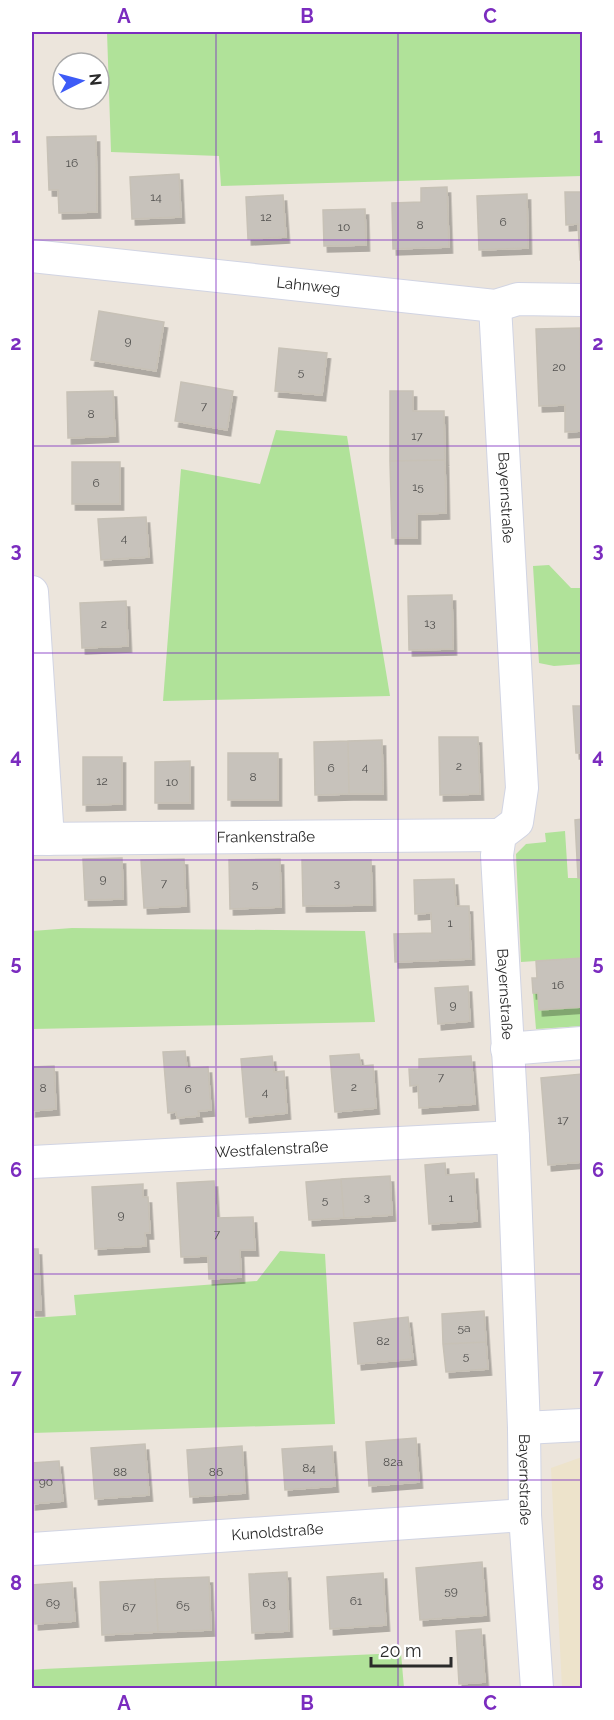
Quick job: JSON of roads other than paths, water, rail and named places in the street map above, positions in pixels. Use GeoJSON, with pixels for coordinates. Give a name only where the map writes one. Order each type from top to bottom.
{"type":"FeatureCollection","features":[{"type":"Feature","properties":{"kind":"street","name":"Lahnweg"},"geometry":{"type":"LineString","coordinates":[[32,256],[495,306],[518,300],[582,300]]}},
{"type":"Feature","properties":{"kind":"street","name":"Bayernstraße"},"geometry":{"type":"LineString","coordinates":[[495,306],[522,788],[517,822],[500,835],[497,855],[513,1137],[525,1515],[537,1689]]}},
{"type":"Feature","properties":{"kind":"street"},"geometry":{"type":"LineString","coordinates":[[32,592],[40,839]]}},
{"type":"Feature","properties":{"kind":"street","name":"Frankenstraße"},"geometry":{"type":"LineString","coordinates":[[40,839],[500,835]]}},
{"type":"Feature","properties":{"kind":"street"},"geometry":{"type":"LineString","coordinates":[[507,1049],[582,1043]]}},
{"type":"Feature","properties":{"kind":"street","name":"Westfalenstraße"},"geometry":{"type":"LineString","coordinates":[[32,1162],[513,1137]]}},
{"type":"Feature","properties":{"kind":"street"},"geometry":{"type":"LineString","coordinates":[[524,1428],[582,1425]]}},
{"type":"Feature","properties":{"kind":"street","name":"Kunoldstraße"},"geometry":{"type":"LineString","coordinates":[[32,1548],[525,1515]]}}]}
